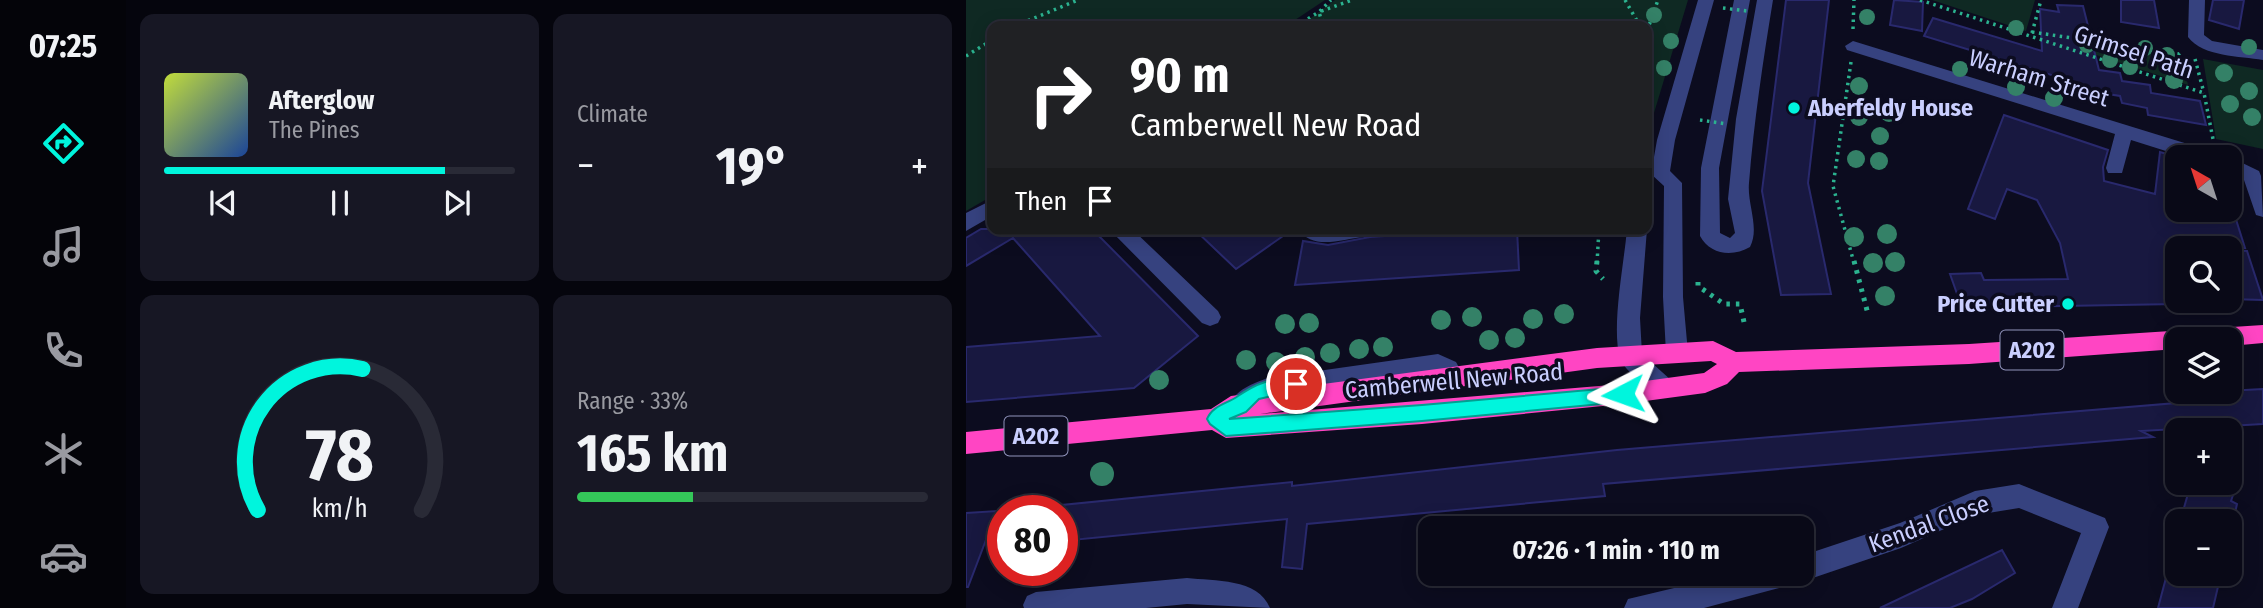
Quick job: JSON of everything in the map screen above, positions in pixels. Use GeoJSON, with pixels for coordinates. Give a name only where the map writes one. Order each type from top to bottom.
{"type":"FeatureCollection","features":[{"type":"Feature","properties":{"kind":"highway","name":"Camberwell New Road"},"geometry":{"type":"LineString","coordinates":[[2242,335],[2263,334]]}},
{"type":"Feature","properties":{"kind":"highway","name":"Camberwell New Road"},"geometry":{"type":"LineString","coordinates":[[966,443],[1216,419],[1231,407],[1597,358],[1713,351],[1734,362],[1969,354],[2165,341]]}},
{"type":"Feature","properties":{"kind":"highway","name":"Camberwell New Road"},"geometry":{"type":"LineString","coordinates":[[1216,419],[1226,427],[1450,411],[1664,388],[1705,383],[1719,377],[1734,362]]}},
{"type":"Feature","properties":{"kind":"street"},"geometry":{"type":"LineString","coordinates":[[1677,353],[1673,297],[1673,183],[1653,177],[1706,0]]}},
{"type":"Feature","properties":{"kind":"street"},"geometry":{"type":"LineString","coordinates":[[1744,6],[1710,168],[1710,236],[1716,243],[1725,246],[1737,246],[1743,241],[1745,233],[1738,199],[1745,118],[1765,0]]}},
{"type":"Feature","properties":{"kind":"street"},"geometry":{"type":"LineString","coordinates":[[2197,0],[2201,41],[2263,55]]}},
{"type":"Feature","properties":{"kind":"street","name":"Warham Street"},"geometry":{"type":"LineString","coordinates":[[1853,46],[2125,130],[2187,145]]}},
{"type":"Feature","properties":{"kind":"street"},"geometry":{"type":"LineString","coordinates":[[2116,168],[2125,130]]}},
{"type":"Feature","properties":{"kind":"street"},"geometry":{"type":"LineString","coordinates":[[1652,139],[1666,140]]}},
{"type":"Feature","properties":{"kind":"street"},"geometry":{"type":"LineString","coordinates":[[2242,171],[2252,176],[2263,210]]}},
{"type":"Feature","properties":{"kind":"street"},"geometry":{"type":"LineString","coordinates":[[966,223],[987,210]]}},
{"type":"Feature","properties":{"kind":"street"},"geometry":{"type":"LineString","coordinates":[[1125,235],[1210,317]]}},
{"type":"Feature","properties":{"kind":"street"},"geometry":{"type":"LineString","coordinates":[[1636,235],[1629,318],[1631,358],[1664,388]]}},
{"type":"Feature","properties":{"kind":"street","name":"Kendal Close"},"geometry":{"type":"LineString","coordinates":[[1814,565],[1901,535],[1976,503],[2019,496],[2096,527],[2065,608]]}},
{"type":"Feature","properties":{"kind":"street"},"geometry":{"type":"LineString","coordinates":[[1637,608],[1676,602],[1737,586]]}},
{"type":"Feature","properties":{"kind":"street"},"geometry":{"type":"LineString","coordinates":[[1036,605],[1187,591],[1237,596],[1257,608]]}},
{"type":"Feature","properties":{"kind":"path"},"geometry":{"type":"LineString","coordinates":[[1027,21],[1078,0]]}},
{"type":"Feature","properties":{"kind":"path"},"geometry":{"type":"LineString","coordinates":[[1319,12],[1331,0]]}},
{"type":"Feature","properties":{"kind":"path"},"geometry":{"type":"LineString","coordinates":[[1304,21],[1319,12],[1352,0]]}},
{"type":"Feature","properties":{"kind":"path"},"geometry":{"type":"LineString","coordinates":[[1625,0],[1637,21]]}},
{"type":"Feature","properties":{"kind":"path"},"geometry":{"type":"LineString","coordinates":[[1651,21],[1658,0]]}},
{"type":"Feature","properties":{"kind":"path"},"geometry":{"type":"LineString","coordinates":[[1854,0],[1853,46],[1833,186],[1868,314]]}},
{"type":"Feature","properties":{"kind":"path","name":"Grimsel Path"},"geometry":{"type":"LineString","coordinates":[[1920,0],[2032,34],[2204,93],[2211,145]]}},
{"type":"Feature","properties":{"kind":"path"},"geometry":{"type":"LineString","coordinates":[[2032,34],[2041,0]]}},
{"type":"Feature","properties":{"kind":"path"},"geometry":{"type":"LineString","coordinates":[[1723,8],[1744,6]]}},
{"type":"Feature","properties":{"kind":"path"},"geometry":{"type":"LineString","coordinates":[[1319,12],[1324,21]]}},
{"type":"Feature","properties":{"kind":"path","name":"Grimsel Path"},"geometry":{"type":"LineString","coordinates":[[2032,34],[2179,54],[2201,41]]}},
{"type":"Feature","properties":{"kind":"path"},"geometry":{"type":"LineString","coordinates":[[2201,41],[2194,54],[2204,93]]}},
{"type":"Feature","properties":{"kind":"path"},"geometry":{"type":"LineString","coordinates":[[966,56],[987,43]]}},
{"type":"Feature","properties":{"kind":"path"},"geometry":{"type":"LineString","coordinates":[[1700,120],[1727,124]]}},
{"type":"Feature","properties":{"kind":"path"},"geometry":{"type":"LineString","coordinates":[[1599,235],[1596,271],[1603,279]]}},
{"type":"Feature","properties":{"kind":"path"},"geometry":{"type":"LineString","coordinates":[[1698,274],[1698,286],[1724,304],[1740,304],[1744,322]]}},
{"type":"Feature","properties":{"kind":"green space"},"geometry":{"type":"Polygon","coordinates":[[[966,0],[1325,0],[1294,21],[987,21],[987,199],[966,211],[966,0]]]}},
{"type":"Feature","properties":{"kind":"green space"},"geometry":{"type":"Polygon","coordinates":[[[1335,0],[1688,0],[1652,120],[1652,21],[1307,21],[1335,0]]]}},
{"type":"Feature","properties":{"kind":"green space"},"geometry":{"type":"Polygon","coordinates":[[[1932,0],[2035,0],[2026,31],[1932,0]]]}},
{"type":"Feature","properties":{"kind":"green space"},"geometry":{"type":"Polygon","coordinates":[[[2041,37],[2182,58],[2188,85],[2041,37]]]}},
{"type":"Feature","properties":{"kind":"green space"},"geometry":{"type":"Polygon","coordinates":[[[2203,59],[2263,70],[2263,149],[2216,139],[2203,59]]]}},
{"type":"Feature","properties":{"kind":"building"},"geometry":{"type":"Polygon","coordinates":[[[1786,0],[1829,0],[1808,183],[1831,294],[1781,295],[1762,191],[1786,0]]]}},
{"type":"Feature","properties":{"kind":"building"},"geometry":{"type":"Polygon","coordinates":[[[1894,0],[1923,2],[1922,31],[1890,25],[1894,0]]]}},
{"type":"Feature","properties":{"kind":"building"},"geometry":{"type":"Polygon","coordinates":[[[2121,0],[2154,0],[2159,28],[2121,22],[2121,0]]]}},
{"type":"Feature","properties":{"kind":"building"},"geometry":{"type":"Polygon","coordinates":[[[2213,0],[2244,0],[2239,29],[2209,20],[2213,0]]]}},
{"type":"Feature","properties":{"kind":"building"},"geometry":{"type":"Polygon","coordinates":[[[2057,5],[2083,6],[2099,70],[2120,73],[2122,81],[2150,85],[2151,93],[2200,101],[2206,125],[2148,115],[2147,108],[2122,103],[2120,96],[2069,88],[2068,80],[1924,36],[1933,18],[2042,51],[2040,9],[2059,12],[2057,5]]]}},
{"type":"Feature","properties":{"kind":"building"},"geometry":{"type":"Polygon","coordinates":[[[2004,115],[2108,150],[2103,167],[2104,181],[2155,194],[2160,152],[2165,153],[2165,222],[2237,222],[2241,236],[2165,236],[2165,304],[1996,307],[1995,303],[1961,305],[1950,274],[1981,273],[1984,280],[2068,279],[2060,243],[2037,200],[2007,189],[1995,219],[1968,209],[2004,115]]]}},
{"type":"Feature","properties":{"kind":"building"},"geometry":{"type":"Polygon","coordinates":[[[981,229],[987,229],[987,235],[1098,235],[1198,336],[1134,388],[966,402],[966,347],[1100,336],[1013,238],[966,266],[966,238],[981,229]]]}},
{"type":"Feature","properties":{"kind":"building"},"geometry":{"type":"Polygon","coordinates":[[[1200,235],[1284,235],[1236,269],[1200,235]]]}},
{"type":"Feature","properties":{"kind":"building"},"geometry":{"type":"Polygon","coordinates":[[[1517,235],[1519,270],[1295,285],[1303,241],[1328,245],[1370,237],[1517,235]]]}},
{"type":"Feature","properties":{"kind":"building"},"geometry":{"type":"Polygon","coordinates":[[[2242,251],[2247,251],[2263,300],[2242,299],[2242,251]]]}},
{"type":"Feature","properties":{"kind":"building"},"geometry":{"type":"Polygon","coordinates":[[[2263,389],[2263,424],[2242,425],[2242,418],[2165,418],[2165,430],[2141,431],[2153,437],[1603,484],[1605,496],[1307,524],[1302,569],[1282,567],[1287,519],[1078,539],[1078,503],[1292,482],[1292,486],[1617,450],[2165,404],[2242,404],[2242,390],[2263,389]]]}},
{"type":"Feature","properties":{"kind":"building"},"geometry":{"type":"Polygon","coordinates":[[[2188,495],[2233,495],[2231,501],[2237,504],[2236,509],[2184,509],[2188,495]]]}},
{"type":"Feature","properties":{"kind":"building"},"geometry":{"type":"Polygon","coordinates":[[[987,512],[987,537],[968,587],[966,587],[966,513],[987,512]]]}},
{"type":"Feature","properties":{"kind":"building"},"geometry":{"type":"Polygon","coordinates":[[[2002,550],[2015,573],[1972,599],[1950,608],[1880,608],[2002,550]]]}},
{"type":"Feature","properties":{"kind":"building"},"geometry":{"type":"Polygon","coordinates":[[[2165,582],[2165,586],[2218,586],[2213,608],[2158,608],[2165,582]]]}},
{"type":"Feature","properties":{"kind":"place","name":"Aberfeldy House"},"geometry":{"type":"Point","coordinates":[1794,108]}},
{"type":"Feature","properties":{"kind":"place","name":"Price Cutter"},"geometry":{"type":"Point","coordinates":[2068,304]}},
{"type":"Feature","properties":{"kind":"route"},"geometry":{"type":"LineString","coordinates":[[1296,384],[1268,388],[1252,394],[1240,406],[1231,407],[1216,419],[1226,427],[1422,413],[1623,394]]}}]}
